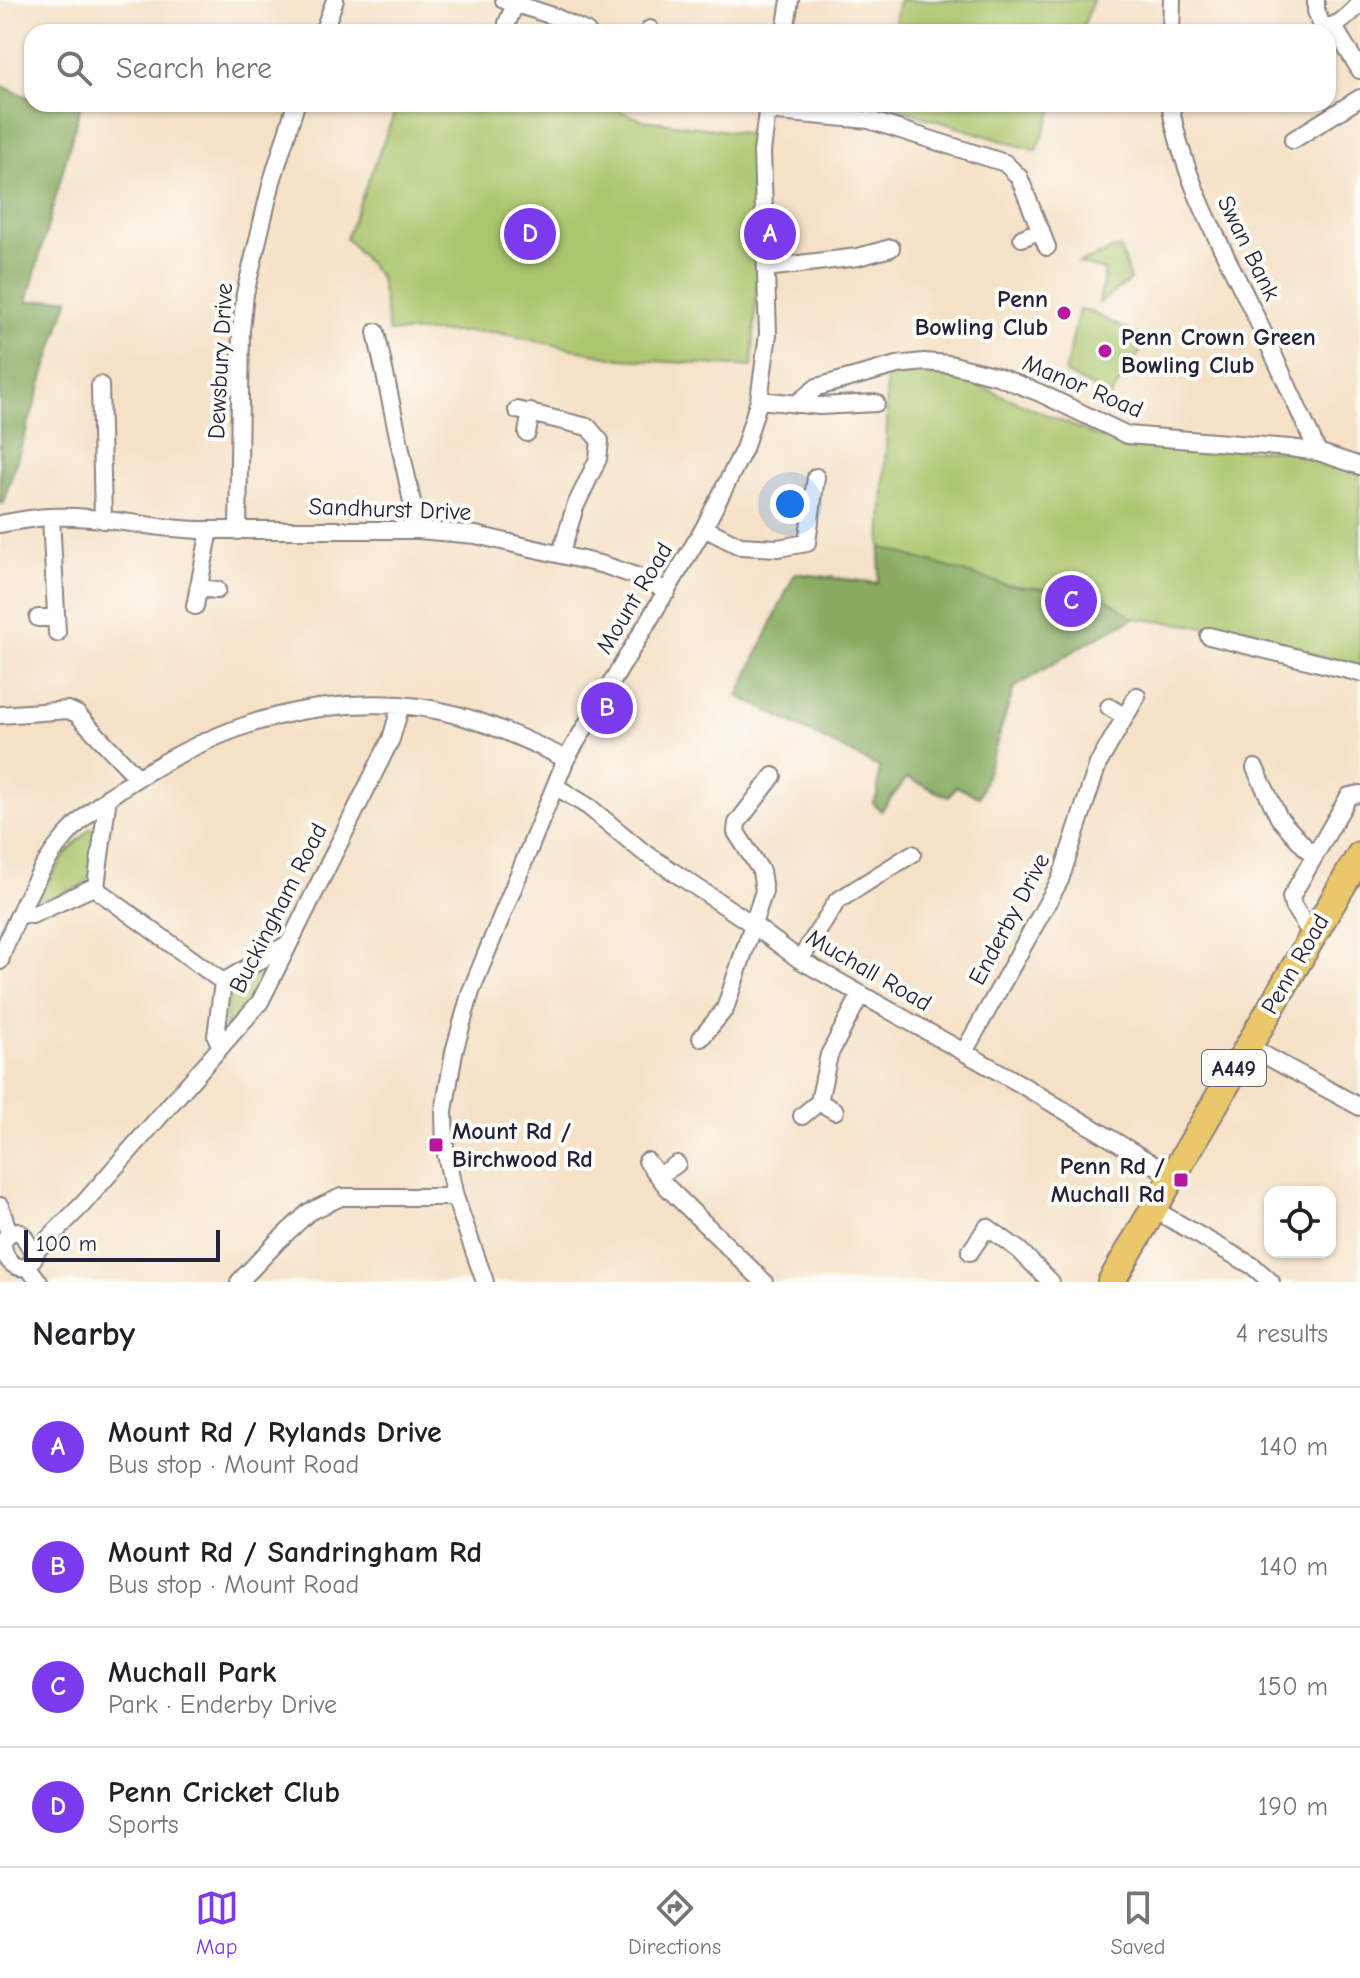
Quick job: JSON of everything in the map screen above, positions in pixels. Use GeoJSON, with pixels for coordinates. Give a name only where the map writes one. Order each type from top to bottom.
{"type":"FeatureCollection","features":[{"type":"Feature","properties":{"kind":"highway","name":"Penn Road"},"geometry":{"type":"LineString","coordinates":[[1111,1282],[1360,855]]}},
{"type":"Feature","properties":{"kind":"street"},"geometry":{"type":"LineString","coordinates":[[326,24],[335,0]]}},
{"type":"Feature","properties":{"kind":"street"},"geometry":{"type":"LineString","coordinates":[[786,24],[790,0]]}},
{"type":"Feature","properties":{"kind":"street"},"geometry":{"type":"LineString","coordinates":[[1171,24],[1172,0]]}},
{"type":"Feature","properties":{"kind":"street"},"geometry":{"type":"LineString","coordinates":[[1316,0],[1321,24]]}},
{"type":"Feature","properties":{"kind":"street"},"geometry":{"type":"LineString","coordinates":[[507,23],[509,2],[555,8],[576,24]]}},
{"type":"Feature","properties":{"kind":"street"},"geometry":{"type":"LineString","coordinates":[[1336,25],[1360,4]]}},
{"type":"Feature","properties":{"kind":"street"},"geometry":{"type":"LineString","coordinates":[[1336,30],[1360,70]]}},
{"type":"Feature","properties":{"kind":"street"},"geometry":{"type":"LineString","coordinates":[[1293,140],[1360,98]]}},
{"type":"Feature","properties":{"kind":"street","name":"Dewsbury Drive"},"geometry":{"type":"LineString","coordinates":[[238,531],[241,330],[245,294],[272,181],[294,112]]}},
{"type":"Feature","properties":{"kind":"street","name":"Mount Road"},"geometry":{"type":"LineString","coordinates":[[485,1282],[455,1197],[443,1131],[454,1052],[471,991],[566,759],[704,528],[744,449],[759,400],[768,334],[762,152],[767,112]]}},
{"type":"Feature","properties":{"kind":"street"},"geometry":{"type":"LineString","coordinates":[[801,112],[869,120],[1005,163],[1019,177],[1047,247]]}},
{"type":"Feature","properties":{"kind":"street","name":"Swan Bank"},"geometry":{"type":"LineString","coordinates":[[1172,112],[1201,207],[1318,452]]}},
{"type":"Feature","properties":{"kind":"street"},"geometry":{"type":"LineString","coordinates":[[1022,238],[1041,230]]}},
{"type":"Feature","properties":{"kind":"street"},"geometry":{"type":"LineString","coordinates":[[766,268],[858,257],[891,248]]}},
{"type":"Feature","properties":{"kind":"street"},"geometry":{"type":"LineString","coordinates":[[376,332],[418,530]]}},
{"type":"Feature","properties":{"kind":"street","name":"Manor Road"},"geometry":{"type":"LineString","coordinates":[[796,404],[817,387],[897,365],[924,362],[949,364],[997,376],[1040,393],[1127,435],[1318,452],[1360,466]]}},
{"type":"Feature","properties":{"kind":"street"},"geometry":{"type":"LineString","coordinates":[[840,381],[842,405]]}},
{"type":"Feature","properties":{"kind":"street"},"geometry":{"type":"LineString","coordinates":[[100,385],[103,520]]}},
{"type":"Feature","properties":{"kind":"street"},"geometry":{"type":"LineString","coordinates":[[759,400],[796,404],[876,403]]}},
{"type":"Feature","properties":{"kind":"street"},"geometry":{"type":"LineString","coordinates":[[527,433],[524,411],[588,427],[600,441],[598,459],[575,507],[561,553]]}},
{"type":"Feature","properties":{"kind":"street"},"geometry":{"type":"LineString","coordinates":[[704,528],[740,546],[778,548],[807,543],[816,477]]}},
{"type":"Feature","properties":{"kind":"street"},"geometry":{"type":"LineString","coordinates":[[38,618],[57,626],[51,517]]}},
{"type":"Feature","properties":{"kind":"street","name":"Sandhurst Drive"},"geometry":{"type":"LineString","coordinates":[[0,524],[51,517],[183,530],[418,530],[476,535],[561,553],[626,572],[667,592]]}},
{"type":"Feature","properties":{"kind":"street"},"geometry":{"type":"LineString","coordinates":[[195,606],[210,530]]}},
{"type":"Feature","properties":{"kind":"street"},"geometry":{"type":"LineString","coordinates":[[198,588],[217,590]]}},
{"type":"Feature","properties":{"kind":"street"},"geometry":{"type":"LineString","coordinates":[[1209,636],[1360,673]]}},
{"type":"Feature","properties":{"kind":"street","name":"Enderby Drive"},"geometry":{"type":"LineString","coordinates":[[964,1052],[1060,880],[1098,764],[1137,696]]}},
{"type":"Feature","properties":{"kind":"street"},"geometry":{"type":"LineString","coordinates":[[1,956],[20,912],[56,848],[85,815],[137,777],[197,744],[256,720],[300,711],[358,705],[401,705],[440,711],[493,725],[566,759]]}},
{"type":"Feature","properties":{"kind":"street","name":"Buckingham Road"},"geometry":{"type":"LineString","coordinates":[[31,1260],[260,1002],[391,739],[401,705]]}},
{"type":"Feature","properties":{"kind":"street"},"geometry":{"type":"LineString","coordinates":[[1109,707],[1124,716]]}},
{"type":"Feature","properties":{"kind":"street"},"geometry":{"type":"LineString","coordinates":[[0,715],[68,710],[77,714],[137,777]]}},
{"type":"Feature","properties":{"kind":"street"},"geometry":{"type":"LineString","coordinates":[[1255,768],[1279,818],[1314,857]]}},
{"type":"Feature","properties":{"kind":"street"},"geometry":{"type":"LineString","coordinates":[[701,1038],[725,1009],[764,891],[761,871],[736,832],[737,823],[773,776]]}},
{"type":"Feature","properties":{"kind":"street","name":"Muchall Road"},"geometry":{"type":"LineString","coordinates":[[555,786],[589,807],[642,851],[800,960],[964,1052],[1171,1175]]}},
{"type":"Feature","properties":{"kind":"street"},"geometry":{"type":"LineString","coordinates":[[1312,935],[1293,906],[1291,897],[1349,796],[1360,794]]}},
{"type":"Feature","properties":{"kind":"street"},"geometry":{"type":"LineString","coordinates":[[108,797],[96,886],[223,982]]}},
{"type":"Feature","properties":{"kind":"street"},"geometry":{"type":"LineString","coordinates":[[800,960],[837,901],[912,854]]}},
{"type":"Feature","properties":{"kind":"street"},"geometry":{"type":"LineString","coordinates":[[20,912],[32,915],[96,886]]}},
{"type":"Feature","properties":{"kind":"street"},"geometry":{"type":"LineString","coordinates":[[221,1047],[216,1036],[223,982],[269,952],[288,944]]}},
{"type":"Feature","properties":{"kind":"street"},"geometry":{"type":"LineString","coordinates":[[802,1116],[819,1102],[829,1055],[861,994]]}},
{"type":"Feature","properties":{"kind":"street"},"geometry":{"type":"LineString","coordinates":[[1248,1046],[1360,1107]]}},
{"type":"Feature","properties":{"kind":"street"},"geometry":{"type":"LineString","coordinates":[[819,1102],[835,1111]]}},
{"type":"Feature","properties":{"kind":"street"},"geometry":{"type":"LineString","coordinates":[[647,1161],[667,1187],[764,1282]]}},
{"type":"Feature","properties":{"kind":"street"},"geometry":{"type":"LineString","coordinates":[[659,1176],[677,1164]]}},
{"type":"Feature","properties":{"kind":"street"},"geometry":{"type":"LineString","coordinates":[[239,1282],[309,1212],[341,1197],[455,1197]]}},
{"type":"Feature","properties":{"kind":"street"},"geometry":{"type":"LineString","coordinates":[[0,1206],[9,1233]]}},
{"type":"Feature","properties":{"kind":"street"},"geometry":{"type":"LineString","coordinates":[[1153,1209],[1253,1266],[1271,1282]]}},
{"type":"Feature","properties":{"kind":"street"},"geometry":{"type":"LineString","coordinates":[[970,1252],[987,1227],[1019,1250],[1051,1282]]}},
{"type":"Feature","properties":{"kind":"street"},"geometry":{"type":"LineString","coordinates":[[31,1260],[20,1269],[12,1266],[3,1256],[3,1242],[9,1233],[17,1231],[23,1235],[39,1282]]}},
{"type":"Feature","properties":{"kind":"green space"},"geometry":{"type":"Polygon","coordinates":[[[899,0],[1093,0],[1084,24],[894,24],[899,0]]]}},
{"type":"Feature","properties":{"kind":"green space"},"geometry":{"type":"Polygon","coordinates":[[[0,85],[24,96],[24,112],[79,112],[27,302],[69,298],[3,503],[0,504],[0,85]]]}},
{"type":"Feature","properties":{"kind":"green space"},"geometry":{"type":"Polygon","coordinates":[[[395,112],[622,112],[643,120],[751,134],[758,265],[752,367],[621,359],[494,332],[389,332],[380,277],[346,238],[395,112]]]}},
{"type":"Feature","properties":{"kind":"green space"},"geometry":{"type":"Polygon","coordinates":[[[908,112],[1052,112],[1037,151],[908,112]]]}},
{"type":"Feature","properties":{"kind":"green space"},"geometry":{"type":"Polygon","coordinates":[[[1120,247],[1130,280],[1099,303],[1105,271],[1079,263],[1120,247]]]}},
{"type":"Feature","properties":{"kind":"green space","name":"Penn Crown Green Bowling Club"},"geometry":{"type":"Polygon","coordinates":[[[1079,309],[1148,340],[1110,397],[1065,373],[1079,309]]]}},
{"type":"Feature","properties":{"kind":"green space"},"geometry":{"type":"Polygon","coordinates":[[[923,373],[987,389],[1101,438],[1187,444],[1188,448],[1289,451],[1360,473],[1360,666],[1199,626],[1134,618],[1014,688],[979,797],[956,786],[949,797],[907,778],[881,811],[873,803],[878,794],[879,767],[738,696],[795,573],[879,583],[887,427],[886,378],[923,373]]]}},
{"type":"Feature","properties":{"kind":"green space"},"geometry":{"type":"Polygon","coordinates":[[[881,547],[1006,585],[1100,594],[1134,618],[1014,688],[979,797],[956,786],[949,797],[907,778],[881,811],[873,803],[878,794],[879,767],[738,696],[795,573],[878,584],[881,547]]]}},
{"type":"Feature","properties":{"kind":"green space"},"geometry":{"type":"Polygon","coordinates":[[[90,828],[98,829],[92,873],[83,885],[38,905],[36,899],[66,854],[90,828]]]}},
{"type":"Feature","properties":{"kind":"green space"},"geometry":{"type":"Polygon","coordinates":[[[258,968],[265,972],[265,977],[246,1011],[229,1029],[225,1028],[229,988],[258,968]]]}},
{"type":"Feature","properties":{"kind":"place","name":"Penn Cricket Club"},"geometry":{"type":"Point","coordinates":[530,234]}},
{"type":"Feature","properties":{"kind":"place","name":"Mount Rd / Rylands Drive"},"geometry":{"type":"Point","coordinates":[770,234]}},
{"type":"Feature","properties":{"kind":"place","name":"Penn Bowling Club"},"geometry":{"type":"Point","coordinates":[1064,313]}},
{"type":"Feature","properties":{"kind":"place","name":"Penn Crown Green Bowling Club"},"geometry":{"type":"Point","coordinates":[1105,351]}},
{"type":"Feature","properties":{"kind":"place","name":"Muchall Park"},"geometry":{"type":"Point","coordinates":[1071,601]}},
{"type":"Feature","properties":{"kind":"place","name":"Mount Rd / Sandringham Rd"},"geometry":{"type":"Point","coordinates":[607,708]}},
{"type":"Feature","properties":{"kind":"place","name":"Mount Rd / Birchwood Rd"},"geometry":{"type":"Point","coordinates":[436,1145]}},
{"type":"Feature","properties":{"kind":"place","name":"Penn Rd / Muchall Rd"},"geometry":{"type":"Point","coordinates":[1181,1180]}}]}
